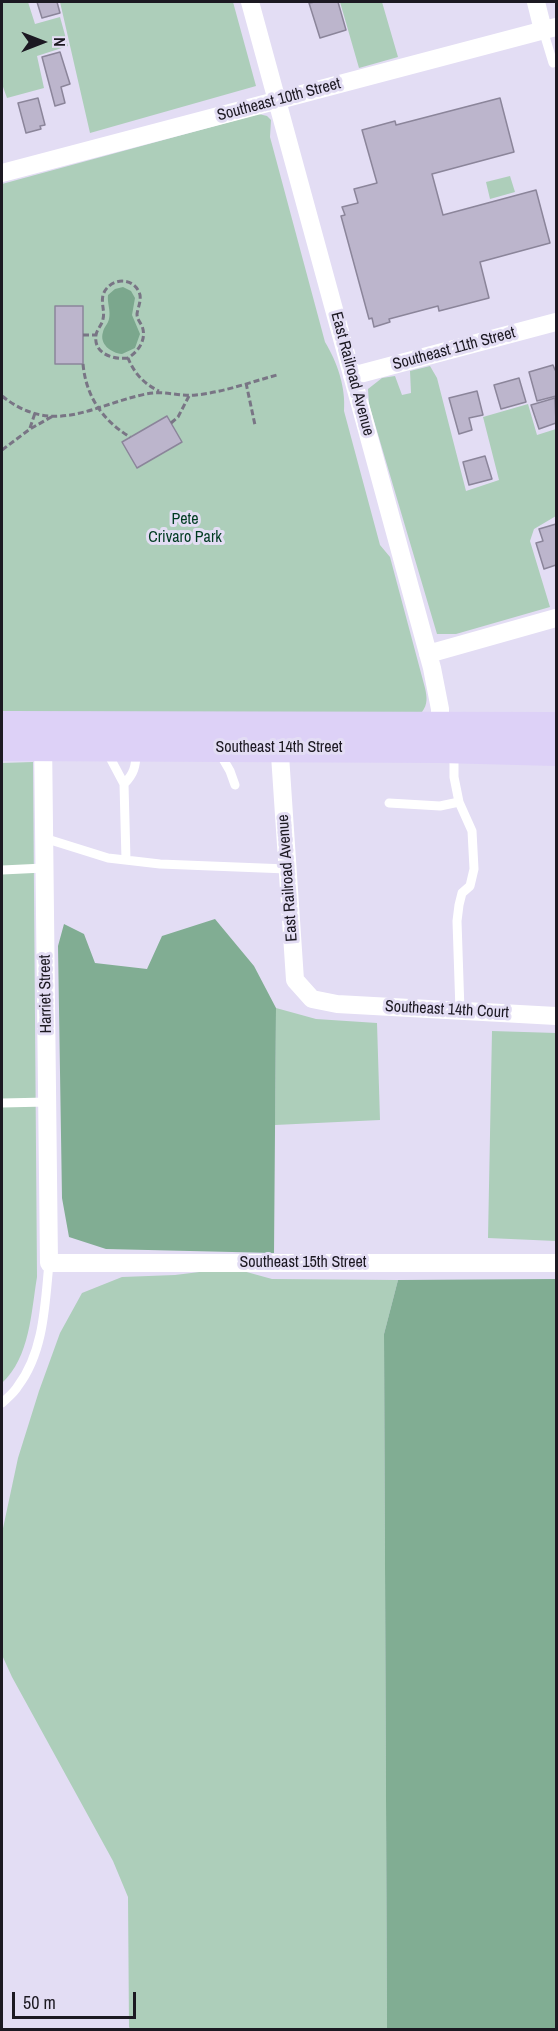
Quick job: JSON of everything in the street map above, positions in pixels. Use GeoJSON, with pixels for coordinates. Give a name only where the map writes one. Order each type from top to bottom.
{"type":"FeatureCollection","features":[{"type":"Feature","properties":{"kind":"main road","name":"Southeast 14th Street"},"geometry":{"type":"LineString","coordinates":[[2,725],[43,736],[104,747],[216,748],[279,736]]}},
{"type":"Feature","properties":{"kind":"main road","name":"Southeast 14th Street"},"geometry":{"type":"LineString","coordinates":[[445,741],[556,726]]}},
{"type":"Feature","properties":{"kind":"main road","name":"Southeast 14th Street"},"geometry":{"type":"LineString","coordinates":[[2,747],[43,736],[279,736],[445,741],[556,752]]}},
{"type":"Feature","properties":{"kind":"street","name":"East Railroad Avenue"},"geometry":{"type":"LineString","coordinates":[[250,2],[428,654],[437,690],[445,741]]}},
{"type":"Feature","properties":{"kind":"street"},"geometry":{"type":"LineString","coordinates":[[536,2],[550,28]]}},
{"type":"Feature","properties":{"kind":"street","name":"Southeast 10th Street"},"geometry":{"type":"LineString","coordinates":[[2,173],[550,28]]}},
{"type":"Feature","properties":{"kind":"street","name":"Southeast 11th Street"},"geometry":{"type":"LineString","coordinates":[[352,376],[556,322]]}},
{"type":"Feature","properties":{"kind":"street"},"geometry":{"type":"LineString","coordinates":[[428,654],[556,618]]}},
{"type":"Feature","properties":{"kind":"street","name":"Harriet Street"},"geometry":{"type":"LineString","coordinates":[[43,736],[49,1263]]}},
{"type":"Feature","properties":{"kind":"street","name":"East Railroad Avenue"},"geometry":{"type":"LineString","coordinates":[[279,736],[295,981],[312,999],[337,1004]]}},
{"type":"Feature","properties":{"kind":"street","name":"Southeast 14th Court"},"geometry":{"type":"LineString","coordinates":[[337,1004],[556,1016]]}},
{"type":"Feature","properties":{"kind":"street","name":"Southeast 15th Street"},"geometry":{"type":"LineString","coordinates":[[49,1263],[556,1263]]}},
{"type":"Feature","properties":{"kind":"lane"},"geometry":{"type":"LineString","coordinates":[[550,28],[553,63]]}},
{"type":"Feature","properties":{"kind":"lane"},"geometry":{"type":"LineString","coordinates":[[445,741],[459,802],[472,831],[474,869],[470,886],[462,893],[459,905],[460,1011]]}},
{"type":"Feature","properties":{"kind":"lane"},"geometry":{"type":"LineString","coordinates":[[104,747],[124,784],[126,860]]}},
{"type":"Feature","properties":{"kind":"lane"},"geometry":{"type":"LineString","coordinates":[[124,784],[136,767],[136,747]]}},
{"type":"Feature","properties":{"kind":"lane"},"geometry":{"type":"LineString","coordinates":[[216,748],[230,771],[235,785]]}},
{"type":"Feature","properties":{"kind":"lane"},"geometry":{"type":"LineString","coordinates":[[389,803],[440,806],[459,802]]}},
{"type":"Feature","properties":{"kind":"lane"},"geometry":{"type":"LineString","coordinates":[[44,838],[97,855],[126,860],[160,864],[287,869]]}},
{"type":"Feature","properties":{"kind":"lane"},"geometry":{"type":"LineString","coordinates":[[2,870],[44,868]]}},
{"type":"Feature","properties":{"kind":"lane"},"geometry":{"type":"LineString","coordinates":[[2,1102],[47,1102]]}},
{"type":"Feature","properties":{"kind":"lane"},"geometry":{"type":"LineString","coordinates":[[2,1403],[18,1386],[34,1357],[42,1325],[49,1263]]}},
{"type":"Feature","properties":{"kind":"path"},"geometry":{"type":"LineString","coordinates":[[128,281],[137,288],[140,295],[141,301],[137,317],[144,330],[140,348],[128,358],[119,359],[102,353],[97,344],[96,335],[103,320],[102,302],[107,287],[115,282],[128,281]]}},
{"type":"Feature","properties":{"kind":"path"},"geometry":{"type":"LineString","coordinates":[[82,335],[96,335]]}},
{"type":"Feature","properties":{"kind":"path"},"geometry":{"type":"LineString","coordinates":[[128,358],[134,371],[142,380],[160,392]]}},
{"type":"Feature","properties":{"kind":"path"},"geometry":{"type":"LineString","coordinates":[[83,364],[87,386],[98,408],[114,426],[130,437]]}},
{"type":"Feature","properties":{"kind":"path"},"geometry":{"type":"LineString","coordinates":[[2,396],[35,413],[74,416],[131,397],[160,392],[189,396],[277,375]]}},
{"type":"Feature","properties":{"kind":"path"},"geometry":{"type":"LineString","coordinates":[[246,383],[255,425]]}},
{"type":"Feature","properties":{"kind":"path"},"geometry":{"type":"LineString","coordinates":[[171,423],[178,417],[189,396]]}},
{"type":"Feature","properties":{"kind":"path"},"geometry":{"type":"LineString","coordinates":[[30,429],[35,413]]}},
{"type":"Feature","properties":{"kind":"path"},"geometry":{"type":"LineString","coordinates":[[2,450],[30,429],[55,416]]}},
{"type":"Feature","properties":{"kind":"green space"},"geometry":{"type":"Polygon","coordinates":[[[2,2],[28,2],[35,24],[60,17],[68,46],[37,56],[44,88],[7,98],[2,84],[2,2]]]}},
{"type":"Feature","properties":{"kind":"green space"},"geometry":{"type":"Polygon","coordinates":[[[60,2],[233,2],[256,86],[90,133],[60,2]]]}},
{"type":"Feature","properties":{"kind":"green space"},"geometry":{"type":"Polygon","coordinates":[[[340,2],[382,2],[398,57],[359,68],[340,2]]]}},
{"type":"Feature","properties":{"kind":"green space","name":"Pete Crivaro Park"},"geometry":{"type":"Polygon","coordinates":[[[259,114],[271,120],[270,137],[325,342],[340,375],[344,393],[344,411],[380,545],[390,557],[425,688],[427,697],[425,706],[422,712],[2,714],[2,184],[259,114]]]}},
{"type":"Feature","properties":{"kind":"green space"},"geometry":{"type":"Polygon","coordinates":[[[510,176],[515,192],[490,199],[486,182],[510,176]]]}},
{"type":"Feature","properties":{"kind":"green space"},"geometry":{"type":"Polygon","coordinates":[[[430,366],[437,378],[466,491],[499,480],[483,417],[528,404],[537,435],[556,429],[556,516],[534,529],[530,541],[550,607],[456,634],[437,634],[369,404],[368,389],[382,378],[395,376],[402,395],[411,393],[410,371],[430,366]]]}},
{"type":"Feature","properties":{"kind":"green space"},"geometry":{"type":"Polygon","coordinates":[[[33,762],[37,1277],[31,1320],[24,1348],[18,1361],[2,1383],[2,763],[33,762]]]}},
{"type":"Feature","properties":{"kind":"green space"},"geometry":{"type":"Polygon","coordinates":[[[276,1008],[316,1019],[377,1023],[380,1120],[275,1125],[276,1008]]]}},
{"type":"Feature","properties":{"kind":"green space"},"geometry":{"type":"Polygon","coordinates":[[[492,1031],[556,1033],[556,1241],[488,1238],[492,1031]]]}},
{"type":"Feature","properties":{"kind":"green space"},"geometry":{"type":"Polygon","coordinates":[[[232,1268],[272,1279],[398,1280],[384,1334],[387,2029],[131,2030],[129,2027],[128,1897],[113,1861],[2,1655],[2,1533],[18,1458],[60,1333],[82,1293],[122,1277],[175,1275],[232,1268]]]}},
{"type":"Feature","properties":{"kind":"shaded area"},"geometry":{"type":"Polygon","coordinates":[[[123,287],[131,291],[135,298],[132,315],[140,334],[135,348],[122,354],[107,347],[102,336],[109,316],[108,295],[115,289],[123,287]]]}},
{"type":"Feature","properties":{"kind":"shaded area"},"geometry":{"type":"Polygon","coordinates":[[[215,919],[254,966],[276,1008],[274,1253],[106,1249],[69,1237],[62,1198],[58,946],[64,924],[84,934],[95,963],[147,969],[162,936],[215,919]]]}},
{"type":"Feature","properties":{"kind":"shaded area"},"geometry":{"type":"Polygon","coordinates":[[[556,1279],[556,2029],[387,2029],[384,1334],[398,1280],[556,1279]]]}},
{"type":"Feature","properties":{"kind":"building"},"geometry":{"type":"Polygon","coordinates":[[[37,2],[57,2],[60,13],[42,18],[37,2]]]}},
{"type":"Feature","properties":{"kind":"building"},"geometry":{"type":"Polygon","coordinates":[[[338,2],[346,30],[320,38],[309,3],[338,2]]]}},
{"type":"Feature","properties":{"kind":"building"},"geometry":{"type":"Polygon","coordinates":[[[60,52],[70,84],[61,87],[65,103],[55,106],[42,57],[60,52]]]}},
{"type":"Feature","properties":{"kind":"building"},"geometry":{"type":"Polygon","coordinates":[[[38,98],[45,125],[40,126],[41,129],[26,133],[18,103],[38,98]]]}},
{"type":"Feature","properties":{"kind":"building"},"geometry":{"type":"Polygon","coordinates":[[[500,98],[514,152],[432,174],[443,215],[536,190],[550,243],[480,262],[489,298],[439,311],[438,306],[389,319],[390,322],[374,327],[372,318],[369,319],[341,216],[345,215],[342,207],[358,203],[354,189],[377,183],[362,130],[395,121],[396,125],[500,98]]]}},
{"type":"Feature","properties":{"kind":"building"},"geometry":{"type":"Polygon","coordinates":[[[55,306],[83,306],[83,364],[55,364],[55,306]]]}},
{"type":"Feature","properties":{"kind":"building"},"geometry":{"type":"Polygon","coordinates":[[[553,365],[556,369],[556,396],[537,401],[529,372],[553,365]]]}},
{"type":"Feature","properties":{"kind":"building"},"geometry":{"type":"Polygon","coordinates":[[[519,378],[526,402],[501,409],[494,385],[519,378]]]}},
{"type":"Feature","properties":{"kind":"building"},"geometry":{"type":"Polygon","coordinates":[[[477,391],[483,415],[469,418],[472,430],[459,434],[449,398],[477,391]]]}},
{"type":"Feature","properties":{"kind":"building"},"geometry":{"type":"Polygon","coordinates":[[[555,398],[556,423],[539,429],[531,405],[555,398]]]}},
{"type":"Feature","properties":{"kind":"building"},"geometry":{"type":"Polygon","coordinates":[[[167,416],[182,442],[137,468],[122,442],[167,416]]]}},
{"type":"Feature","properties":{"kind":"building"},"geometry":{"type":"Polygon","coordinates":[[[485,456],[492,479],[469,485],[463,462],[485,456]]]}},
{"type":"Feature","properties":{"kind":"building"},"geometry":{"type":"Polygon","coordinates":[[[556,524],[556,565],[544,569],[536,543],[543,541],[539,529],[556,524]]]}}]}
